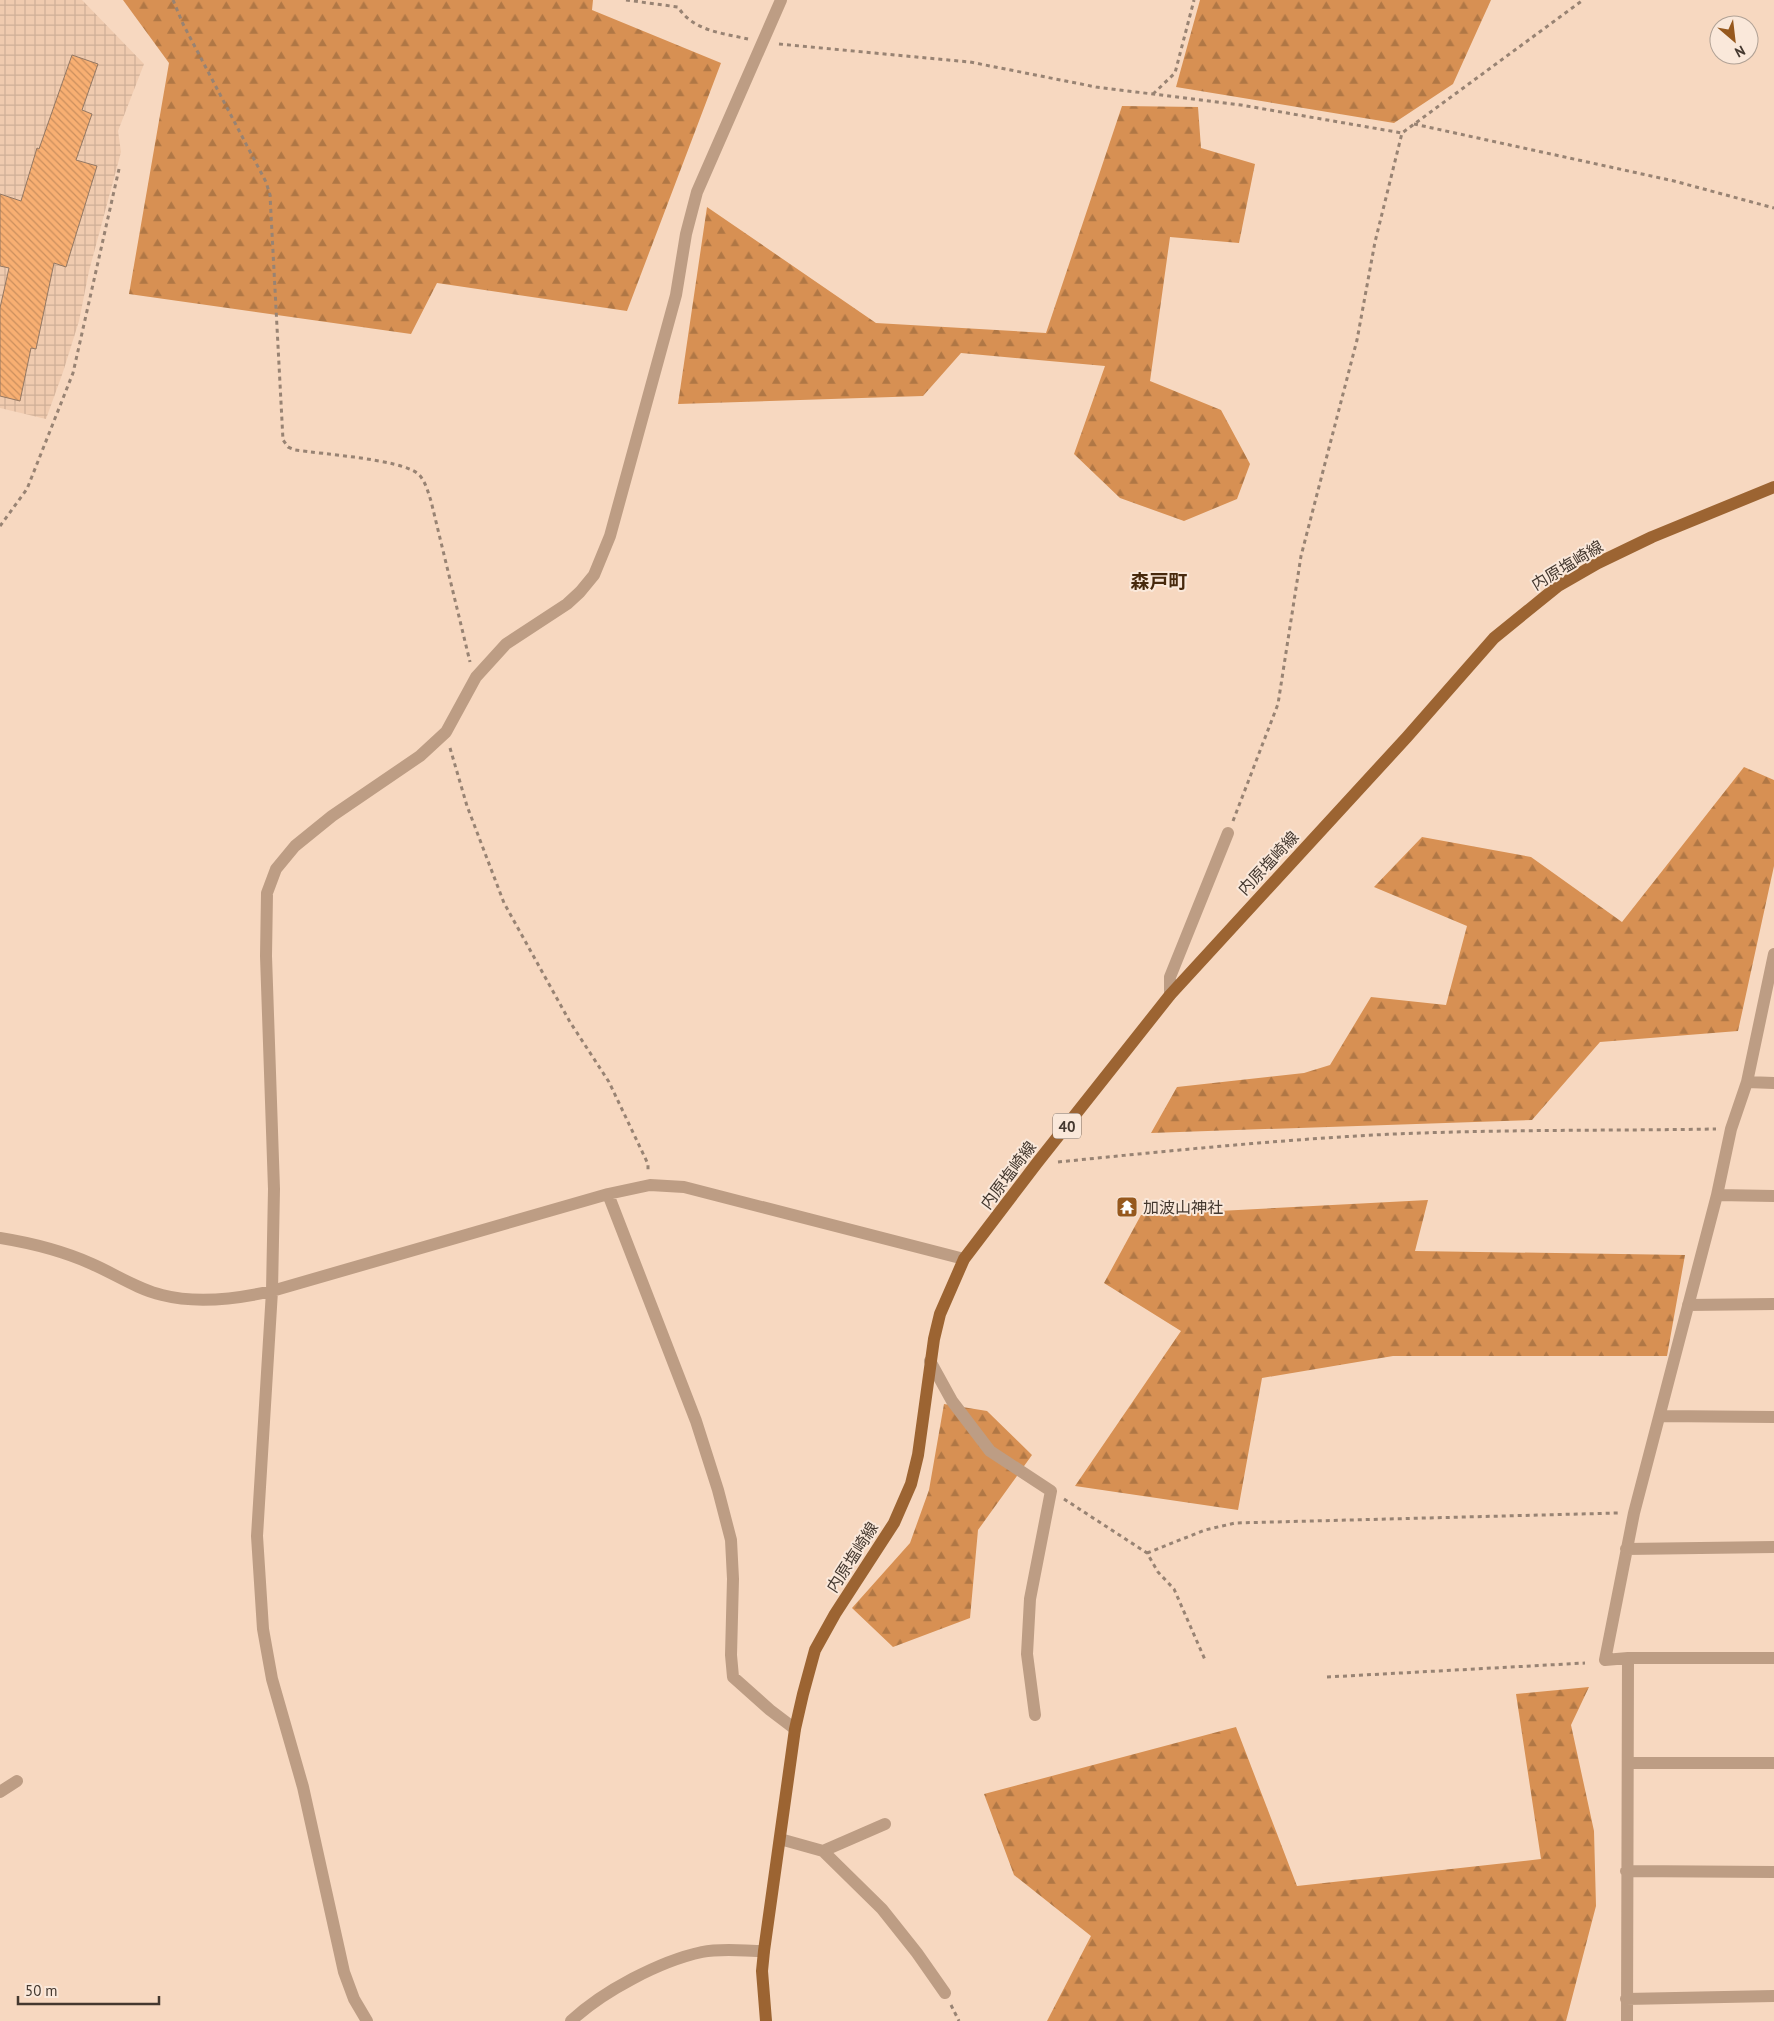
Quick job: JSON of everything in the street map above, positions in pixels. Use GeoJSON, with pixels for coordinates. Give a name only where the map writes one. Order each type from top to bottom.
{"type":"FeatureCollection","features":[{"type":"Feature","properties":{"kind":"main road","name":"内原塩崎線"},"geometry":{"type":"LineString","coordinates":[[766,2021],[762,1972],[764,1951],[796,1729],[803,1694],[815,1650],[835,1614],[894,1523],[911,1484],[918,1455],[930,1361],[940,1314],[964,1259],[1037,1163],[1170,995],[1494,638],[1558,586],[1598,563],[1652,537],[1774,487]]}},
{"type":"Feature","properties":{"kind":"street"},"geometry":{"type":"LineString","coordinates":[[367,2021],[354,1999],[344,1972],[303,1787],[272,1679],[263,1629],[257,1536],[272,1291],[274,1189],[266,956],[268,893],[276,869],[295,846],[332,816],[420,756],[446,732],[476,677],[506,644],[567,604],[594,575],[610,536],[676,295],[686,234],[697,192],[781,0]]}},
{"type":"Feature","properties":{"kind":"street"},"geometry":{"type":"LineString","coordinates":[[1170,995],[1170,977],[1228,833]]}},
{"type":"Feature","properties":{"kind":"street"},"geometry":{"type":"LineString","coordinates":[[1774,954],[1773,967],[1747,1082],[1731,1129],[1717,1195],[1634,1512],[1605,1660],[1628,1658],[1774,1658]]}},
{"type":"Feature","properties":{"kind":"street"},"geometry":{"type":"LineString","coordinates":[[1747,1082],[1774,1083]]}},
{"type":"Feature","properties":{"kind":"street"},"geometry":{"type":"LineString","coordinates":[[0,1238],[56,1250],[91,1263],[162,1295],[199,1299],[239,1299],[608,1194],[650,1185],[684,1187],[964,1259]]}},
{"type":"Feature","properties":{"kind":"street"},"geometry":{"type":"LineString","coordinates":[[608,1194],[696,1421],[718,1490],[731,1540],[733,1579],[731,1655],[733,1677],[770,1710],[796,1729]]}},
{"type":"Feature","properties":{"kind":"street"},"geometry":{"type":"LineString","coordinates":[[1717,1195],[1774,1196]]}},
{"type":"Feature","properties":{"kind":"street"},"geometry":{"type":"LineString","coordinates":[[1688,1305],[1774,1304]]}},
{"type":"Feature","properties":{"kind":"street"},"geometry":{"type":"LineString","coordinates":[[930,1361],[952,1401],[990,1450],[1051,1491],[1030,1598],[1027,1654],[1035,1715]]}},
{"type":"Feature","properties":{"kind":"street"},"geometry":{"type":"LineString","coordinates":[[1660,1416],[1774,1417]]}},
{"type":"Feature","properties":{"kind":"street"},"geometry":{"type":"LineString","coordinates":[[1626,1549],[1774,1547]]}},
{"type":"Feature","properties":{"kind":"street"},"geometry":{"type":"LineString","coordinates":[[1627,2021],[1628,1658]]}},
{"type":"Feature","properties":{"kind":"street"},"geometry":{"type":"LineString","coordinates":[[1628,1763],[1774,1763]]}},
{"type":"Feature","properties":{"kind":"street"},"geometry":{"type":"LineString","coordinates":[[0,1792],[17,1781]]}},
{"type":"Feature","properties":{"kind":"street"},"geometry":{"type":"LineString","coordinates":[[823,1851],[885,1824]]}},
{"type":"Feature","properties":{"kind":"street"},"geometry":{"type":"LineString","coordinates":[[780,1839],[823,1851],[882,1910],[917,1953],[945,1994]]}},
{"type":"Feature","properties":{"kind":"street"},"geometry":{"type":"LineString","coordinates":[[1626,1870],[1774,1872]]}},
{"type":"Feature","properties":{"kind":"street"},"geometry":{"type":"LineString","coordinates":[[571,2021],[607,1994],[672,1960],[704,1952],[764,1951]]}},
{"type":"Feature","properties":{"kind":"street"},"geometry":{"type":"LineString","coordinates":[[1626,1999],[1774,1996]]}},
{"type":"Feature","properties":{"kind":"path"},"geometry":{"type":"LineString","coordinates":[[173,0],[183,24],[266,182],[270,195],[283,440],[288,447],[295,450],[391,463],[410,468],[419,474],[425,483],[431,500],[470,663],[476,677]]}},
{"type":"Feature","properties":{"kind":"path"},"geometry":{"type":"LineString","coordinates":[[626,0],[678,7],[684,16],[696,25],[762,42],[970,62],[1096,87],[1241,105],[1402,133]]}},
{"type":"Feature","properties":{"kind":"path"},"geometry":{"type":"LineString","coordinates":[[1154,94],[1175,73],[1194,0]]}},
{"type":"Feature","properties":{"kind":"path"},"geometry":{"type":"LineString","coordinates":[[1228,833],[1278,704],[1301,556],[1357,340],[1375,242],[1402,133],[1583,0]]}},
{"type":"Feature","properties":{"kind":"path"},"geometry":{"type":"LineString","coordinates":[[1413,124],[1674,181],[1774,208]]}},
{"type":"Feature","properties":{"kind":"path"},"geometry":{"type":"LineString","coordinates":[[0,526],[27,488],[73,373],[119,169]]}},
{"type":"Feature","properties":{"kind":"path"},"geometry":{"type":"LineString","coordinates":[[446,732],[467,806],[504,902],[570,1022],[609,1082],[648,1164],[650,1185]]}},
{"type":"Feature","properties":{"kind":"path"},"geometry":{"type":"LineString","coordinates":[[1037,1163],[1366,1136],[1459,1132],[1731,1129]]}},
{"type":"Feature","properties":{"kind":"path"},"geometry":{"type":"LineString","coordinates":[[1051,1491],[1147,1553],[1158,1572],[1174,1589],[1206,1662]]}},
{"type":"Feature","properties":{"kind":"path"},"geometry":{"type":"LineString","coordinates":[[1147,1553],[1205,1530],[1235,1523],[1634,1512]]}},
{"type":"Feature","properties":{"kind":"path"},"geometry":{"type":"LineString","coordinates":[[1327,1676],[1585,1662]]}},
{"type":"Feature","properties":{"kind":"shaded area"},"geometry":{"type":"Polygon","coordinates":[[[0,0],[82,0],[144,64],[118,131],[121,152],[89,271],[79,321],[46,419],[0,408],[0,0]]]}},
{"type":"Feature","properties":{"kind":"green space"},"geometry":{"type":"Polygon","coordinates":[[[123,0],[593,0],[592,10],[721,63],[627,311],[437,283],[411,334],[129,294],[169,63],[123,0]]]}},
{"type":"Feature","properties":{"kind":"green space"},"geometry":{"type":"Polygon","coordinates":[[[1200,0],[1491,0],[1453,84],[1394,123],[1176,87],[1200,0]]]}},
{"type":"Feature","properties":{"kind":"green space"},"geometry":{"type":"Polygon","coordinates":[[[1122,106],[1198,107],[1201,148],[1255,164],[1239,243],[1170,237],[1150,381],[1221,410],[1250,464],[1237,499],[1184,521],[1120,498],[1074,454],[1105,366],[961,353],[923,396],[678,404],[707,207],[876,323],[1046,333],[1122,106]]]}},
{"type":"Feature","properties":{"kind":"green space"},"geometry":{"type":"Polygon","coordinates":[[[1744,767],[1774,780],[1774,866],[1738,1031],[1600,1042],[1532,1120],[1151,1133],[1177,1087],[1304,1073],[1330,1065],[1371,997],[1446,1005],[1467,926],[1374,887],[1422,837],[1531,857],[1622,922],[1744,767]]]}},
{"type":"Feature","properties":{"kind":"green space"},"geometry":{"type":"Polygon","coordinates":[[[1428,1200],[1415,1251],[1685,1255],[1667,1356],[1393,1356],[1262,1378],[1238,1510],[1075,1486],[1181,1331],[1104,1283],[1141,1215],[1428,1200]]]}},
{"type":"Feature","properties":{"kind":"green space"},"geometry":{"type":"Polygon","coordinates":[[[944,1404],[987,1411],[1032,1455],[978,1530],[970,1618],[893,1647],[852,1608],[910,1543],[929,1490],[944,1404]]]}},
{"type":"Feature","properties":{"kind":"green space"},"geometry":{"type":"Polygon","coordinates":[[[1589,1687],[1571,1725],[1594,1831],[1596,1906],[1566,2021],[1047,2021],[1091,1936],[1014,1875],[984,1794],[1236,1727],[1297,1886],[1541,1859],[1516,1694],[1589,1687]]]}},
{"type":"Feature","properties":{"kind":"building"},"geometry":{"type":"Polygon","coordinates":[[[72,55],[98,64],[82,110],[92,114],[76,160],[97,166],[66,267],[54,263],[36,349],[31,348],[20,401],[0,396],[0,308],[9,268],[0,266],[0,194],[21,201],[37,148],[39,149],[72,55]]]}},
{"type":"Feature","properties":{"kind":"place","name":"加波山神社"},"geometry":{"type":"Point","coordinates":[1127,1207]}},
{"type":"Feature","properties":{"kind":"district","name":"森戸町"},"geometry":{"type":"Point","coordinates":[1159,581]}}]}
